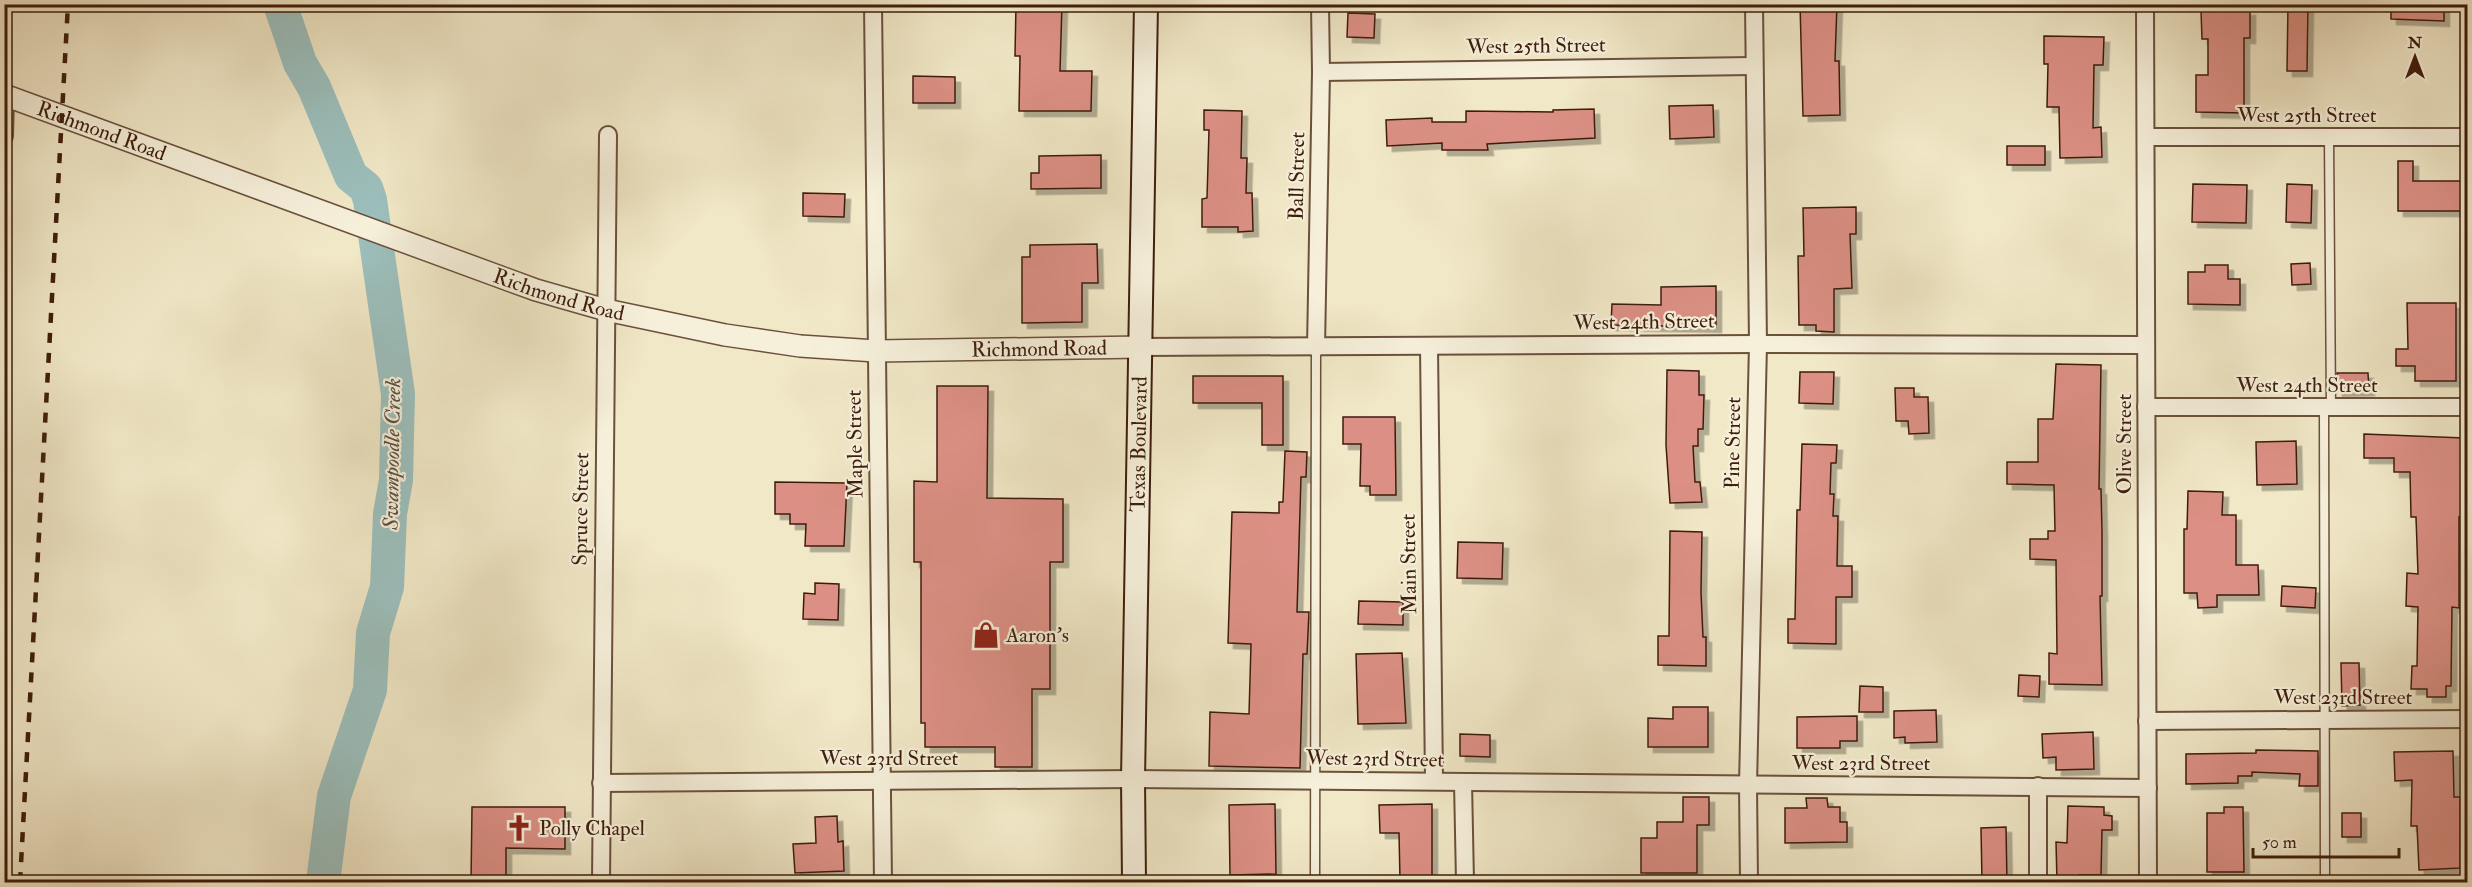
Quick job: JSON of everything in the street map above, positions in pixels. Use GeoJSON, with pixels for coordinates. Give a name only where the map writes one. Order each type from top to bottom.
{"type":"FeatureCollection","features":[{"type":"Feature","properties":{"kind":"main road","name":"Texas Boulevard"},"geometry":{"type":"LineString","coordinates":[[1134,882],[1133,779],[1146,4]]}},
{"type":"Feature","properties":{"kind":"street","name":"Maple Street"},"geometry":{"type":"LineString","coordinates":[[873,4],[883,882]]}},
{"type":"Feature","properties":{"kind":"street","name":"Ball Street"},"geometry":{"type":"LineString","coordinates":[[1316,348],[1320,4]]}},
{"type":"Feature","properties":{"kind":"street","name":"Pine Street"},"geometry":{"type":"LineString","coordinates":[[1749,882],[1748,784],[1758,344],[1752,66],[1754,4]]}},
{"type":"Feature","properties":{"kind":"street","name":"Olive Street"},"geometry":{"type":"LineString","coordinates":[[2145,4],[2148,882]]}},
{"type":"Feature","properties":{"kind":"street","name":"West 25th Street"},"geometry":{"type":"LineString","coordinates":[[1321,72],[1752,66]]}},
{"type":"Feature","properties":{"kind":"street","name":"Richmond Road"},"geometry":{"type":"LineString","coordinates":[[5,95],[536,290],[606,309],[725,335],[800,346],[876,351],[1142,347]]}},
{"type":"Feature","properties":{"kind":"street"},"geometry":{"type":"LineString","coordinates":[[4,136],[5,95]]}},
{"type":"Feature","properties":{"kind":"street","name":"Spruce Street"},"geometry":{"type":"LineString","coordinates":[[600,882],[608,135]]}},
{"type":"Feature","properties":{"kind":"street","name":"West 25th Street"},"geometry":{"type":"LineString","coordinates":[[2146,137],[2468,137]]}},
{"type":"Feature","properties":{"kind":"street","name":"West 24th Street"},"geometry":{"type":"LineString","coordinates":[[1142,347],[2146,345]]}},
{"type":"Feature","properties":{"kind":"street","name":"Main Street"},"geometry":{"type":"LineString","coordinates":[[1429,347],[1434,781]]}},
{"type":"Feature","properties":{"kind":"street","name":"West 24th Street"},"geometry":{"type":"LineString","coordinates":[[2146,407],[2468,407]]}},
{"type":"Feature","properties":{"kind":"street","name":"West 23rd Street"},"geometry":{"type":"LineString","coordinates":[[2147,721],[2468,719]]}},
{"type":"Feature","properties":{"kind":"street","name":"West 23rd Street"},"geometry":{"type":"LineString","coordinates":[[601,783],[1133,779],[2148,788]]}},
{"type":"Feature","properties":{"kind":"street"},"geometry":{"type":"LineString","coordinates":[[1463,782],[1465,882]]}},
{"type":"Feature","properties":{"kind":"street"},"geometry":{"type":"LineString","coordinates":[[2038,786],[2038,882]]}},
{"type":"Feature","properties":{"kind":"lane"},"geometry":{"type":"LineString","coordinates":[[2325,882],[2329,137]]}},
{"type":"Feature","properties":{"kind":"lane"},"geometry":{"type":"LineString","coordinates":[[1315,882],[1316,348]]}},
{"type":"Feature","properties":{"kind":"building"},"geometry":{"type":"Polygon","coordinates":[[[1016,4],[1062,4],[1060,71],[1092,71],[1091,111],[1019,111],[1020,56],[1015,56],[1016,4]]]}},
{"type":"Feature","properties":{"kind":"building"},"geometry":{"type":"Polygon","coordinates":[[[1800,4],[1837,4],[1835,61],[1839,61],[1840,115],[1803,116],[1800,4]]]}},
{"type":"Feature","properties":{"kind":"building"},"geometry":{"type":"Polygon","coordinates":[[[2288,4],[2308,4],[2307,71],[2287,71],[2288,4]]]}},
{"type":"Feature","properties":{"kind":"building"},"geometry":{"type":"Polygon","coordinates":[[[2391,4],[2444,4],[2444,21],[2391,19],[2391,4]]]}},
{"type":"Feature","properties":{"kind":"building"},"geometry":{"type":"Polygon","coordinates":[[[2250,10],[2250,38],[2244,38],[2244,113],[2196,112],[2196,75],[2208,75],[2208,39],[2202,39],[2201,11],[2250,10]]]}},
{"type":"Feature","properties":{"kind":"building"},"geometry":{"type":"Polygon","coordinates":[[[1348,13],[1375,14],[1374,38],[1347,37],[1348,13]]]}},
{"type":"Feature","properties":{"kind":"building"},"geometry":{"type":"Polygon","coordinates":[[[2044,36],[2104,37],[2103,65],[2094,65],[2093,128],[2101,127],[2102,157],[2060,158],[2059,107],[2047,107],[2048,64],[2044,64],[2044,36]]]}},
{"type":"Feature","properties":{"kind":"building"},"geometry":{"type":"Polygon","coordinates":[[[913,76],[955,77],[955,103],[913,103],[913,76]]]}},
{"type":"Feature","properties":{"kind":"building"},"geometry":{"type":"Polygon","coordinates":[[[1713,105],[1714,137],[1670,139],[1669,106],[1713,105]]]}},
{"type":"Feature","properties":{"kind":"building"},"geometry":{"type":"Polygon","coordinates":[[[1594,109],[1595,138],[1487,144],[1488,150],[1442,150],[1442,143],[1387,146],[1386,120],[1432,118],[1432,122],[1466,122],[1466,111],[1553,112],[1553,110],[1594,109]]]}},
{"type":"Feature","properties":{"kind":"building"},"geometry":{"type":"Polygon","coordinates":[[[1204,110],[1242,111],[1241,158],[1247,158],[1246,193],[1252,193],[1253,231],[1238,232],[1238,227],[1202,227],[1202,199],[1207,198],[1209,130],[1204,130],[1204,110]]]}},
{"type":"Feature","properties":{"kind":"building"},"geometry":{"type":"Polygon","coordinates":[[[2007,146],[2045,146],[2045,165],[2007,165],[2007,146]]]}},
{"type":"Feature","properties":{"kind":"building"},"geometry":{"type":"Polygon","coordinates":[[[1101,155],[1101,188],[1031,189],[1031,173],[1039,173],[1039,156],[1101,155]]]}},
{"type":"Feature","properties":{"kind":"building"},"geometry":{"type":"Polygon","coordinates":[[[2398,161],[2413,161],[2413,181],[2461,181],[2461,211],[2398,211],[2398,161]]]}},
{"type":"Feature","properties":{"kind":"building"},"geometry":{"type":"Polygon","coordinates":[[[2193,184],[2247,185],[2246,223],[2192,222],[2193,184]]]}},
{"type":"Feature","properties":{"kind":"building"},"geometry":{"type":"Polygon","coordinates":[[[2287,184],[2312,185],[2311,223],[2286,222],[2287,184]]]}},
{"type":"Feature","properties":{"kind":"building"},"geometry":{"type":"Polygon","coordinates":[[[803,193],[845,194],[844,217],[803,216],[803,193]]]}},
{"type":"Feature","properties":{"kind":"building"},"geometry":{"type":"Polygon","coordinates":[[[1856,207],[1856,234],[1850,234],[1852,288],[1834,289],[1834,332],[1816,331],[1816,325],[1799,325],[1798,256],[1804,256],[1803,208],[1856,207]]]}},
{"type":"Feature","properties":{"kind":"building"},"geometry":{"type":"Polygon","coordinates":[[[1097,244],[1098,283],[1082,283],[1082,322],[1022,323],[1022,257],[1030,257],[1030,245],[1097,244]]]}},
{"type":"Feature","properties":{"kind":"building"},"geometry":{"type":"Polygon","coordinates":[[[2310,263],[2311,284],[2292,285],[2291,264],[2310,263]]]}},
{"type":"Feature","properties":{"kind":"building"},"geometry":{"type":"Polygon","coordinates":[[[2205,265],[2228,265],[2228,279],[2240,279],[2240,305],[2188,304],[2188,272],[2205,272],[2205,265]]]}},
{"type":"Feature","properties":{"kind":"building"},"geometry":{"type":"Polygon","coordinates":[[[1716,286],[1716,327],[1611,325],[1612,304],[1661,305],[1661,287],[1716,286]]]}},
{"type":"Feature","properties":{"kind":"building"},"geometry":{"type":"Polygon","coordinates":[[[2407,303],[2456,303],[2456,381],[2415,381],[2415,366],[2396,366],[2396,349],[2408,349],[2407,303]]]}},
{"type":"Feature","properties":{"kind":"building"},"geometry":{"type":"Polygon","coordinates":[[[2056,364],[2101,365],[2099,489],[2101,489],[2102,531],[2102,596],[2100,596],[2102,685],[2049,684],[2049,653],[2057,654],[2056,560],[2030,559],[2030,539],[2048,539],[2048,531],[2055,531],[2054,485],[2007,484],[2007,462],[2038,462],[2038,419],[2053,419],[2056,364]]]}},
{"type":"Feature","properties":{"kind":"building"},"geometry":{"type":"Polygon","coordinates":[[[1667,370],[1699,371],[1699,395],[1704,395],[1703,429],[1698,429],[1698,446],[1693,446],[1695,482],[1700,482],[1702,502],[1670,503],[1666,445],[1667,370]]]}},
{"type":"Feature","properties":{"kind":"building"},"geometry":{"type":"Polygon","coordinates":[[[1800,372],[1834,372],[1833,404],[1799,403],[1800,372]]]}},
{"type":"Feature","properties":{"kind":"building"},"geometry":{"type":"Polygon","coordinates":[[[2337,373],[2368,373],[2369,390],[2337,391],[2337,373]]]}},
{"type":"Feature","properties":{"kind":"building"},"geometry":{"type":"Polygon","coordinates":[[[1193,376],[1283,376],[1283,445],[1262,445],[1262,403],[1193,403],[1193,376]]]}},
{"type":"Feature","properties":{"kind":"building"},"geometry":{"type":"Polygon","coordinates":[[[937,386],[988,386],[987,498],[1063,499],[1063,562],[1050,562],[1050,689],[1032,689],[1032,767],[995,767],[995,747],[925,747],[925,723],[921,723],[921,562],[914,562],[914,481],[937,482],[937,386]]]}},
{"type":"Feature","properties":{"kind":"building"},"geometry":{"type":"Polygon","coordinates":[[[1895,388],[1914,388],[1914,397],[1928,397],[1929,433],[1909,434],[1908,421],[1896,421],[1895,388]]]}},
{"type":"Feature","properties":{"kind":"building"},"geometry":{"type":"Polygon","coordinates":[[[1343,417],[1395,417],[1396,495],[1370,495],[1370,486],[1360,486],[1361,444],[1343,444],[1343,417]]]}},
{"type":"Feature","properties":{"kind":"building"},"geometry":{"type":"Polygon","coordinates":[[[2364,434],[2464,438],[2464,463],[2461,463],[2462,517],[2459,517],[2459,608],[2452,607],[2451,686],[2446,686],[2446,697],[2427,697],[2427,689],[2411,689],[2412,666],[2417,666],[2418,607],[2406,606],[2407,573],[2418,574],[2416,517],[2411,517],[2410,472],[2394,472],[2394,458],[2364,458],[2364,434]]]}},
{"type":"Feature","properties":{"kind":"building"},"geometry":{"type":"Polygon","coordinates":[[[2296,441],[2297,484],[2257,485],[2256,442],[2296,441]]]}},
{"type":"Feature","properties":{"kind":"building"},"geometry":{"type":"Polygon","coordinates":[[[1802,444],[1837,445],[1836,463],[1831,463],[1830,494],[1834,494],[1833,516],[1838,516],[1837,566],[1852,566],[1852,597],[1836,597],[1836,644],[1788,643],[1788,619],[1795,619],[1797,510],[1800,510],[1802,444]]]}},
{"type":"Feature","properties":{"kind":"building"},"geometry":{"type":"Polygon","coordinates":[[[1285,451],[1307,452],[1306,477],[1301,477],[1297,612],[1309,612],[1307,654],[1303,654],[1300,768],[1209,766],[1210,712],[1249,714],[1251,644],[1228,643],[1232,512],[1279,513],[1279,502],[1283,502],[1285,451]]]}},
{"type":"Feature","properties":{"kind":"building"},"geometry":{"type":"Polygon","coordinates":[[[775,482],[847,483],[844,546],[805,546],[806,524],[790,524],[790,514],[775,514],[775,482]]]}},
{"type":"Feature","properties":{"kind":"building"},"geometry":{"type":"Polygon","coordinates":[[[2188,491],[2223,492],[2222,515],[2236,515],[2236,565],[2258,565],[2259,595],[2217,595],[2217,607],[2198,608],[2197,593],[2184,593],[2184,529],[2187,529],[2188,491]]]}},
{"type":"Feature","properties":{"kind":"building"},"geometry":{"type":"Polygon","coordinates":[[[1670,531],[1702,532],[1701,592],[1703,637],[1706,637],[1706,666],[1658,665],[1658,636],[1669,636],[1670,531]]]}},
{"type":"Feature","properties":{"kind":"building"},"geometry":{"type":"Polygon","coordinates":[[[1458,542],[1503,543],[1502,579],[1457,578],[1458,542]]]}},
{"type":"Feature","properties":{"kind":"building"},"geometry":{"type":"Polygon","coordinates":[[[815,583],[839,584],[838,620],[803,619],[804,593],[815,594],[815,583]]]}},
{"type":"Feature","properties":{"kind":"building"},"geometry":{"type":"Polygon","coordinates":[[[2282,586],[2316,588],[2315,608],[2281,606],[2282,586]]]}},
{"type":"Feature","properties":{"kind":"building"},"geometry":{"type":"Polygon","coordinates":[[[1359,601],[1403,602],[1403,625],[1358,624],[1359,601]]]}},
{"type":"Feature","properties":{"kind":"building"},"geometry":{"type":"Polygon","coordinates":[[[1402,653],[1406,723],[1358,724],[1356,654],[1402,653]]]}},
{"type":"Feature","properties":{"kind":"building"},"geometry":{"type":"Polygon","coordinates":[[[2341,663],[2359,663],[2360,705],[2342,706],[2341,663]]]}},
{"type":"Feature","properties":{"kind":"building"},"geometry":{"type":"Polygon","coordinates":[[[2019,675],[2040,676],[2039,697],[2018,696],[2019,675]]]}},
{"type":"Feature","properties":{"kind":"building"},"geometry":{"type":"Polygon","coordinates":[[[1860,686],[1883,687],[1883,712],[1859,712],[1860,686]]]}},
{"type":"Feature","properties":{"kind":"building"},"geometry":{"type":"Polygon","coordinates":[[[1673,707],[1708,707],[1708,747],[1648,747],[1648,718],[1673,719],[1673,707]]]}},
{"type":"Feature","properties":{"kind":"building"},"geometry":{"type":"Polygon","coordinates":[[[1936,710],[1937,742],[1905,743],[1905,737],[1894,738],[1894,711],[1936,710]]]}},
{"type":"Feature","properties":{"kind":"building"},"geometry":{"type":"Polygon","coordinates":[[[1857,716],[1857,741],[1840,741],[1840,748],[1797,748],[1797,717],[1857,716]]]}},
{"type":"Feature","properties":{"kind":"building"},"geometry":{"type":"Polygon","coordinates":[[[2093,732],[2094,769],[2056,770],[2056,757],[2043,758],[2042,734],[2093,732]]]}},
{"type":"Feature","properties":{"kind":"building"},"geometry":{"type":"Polygon","coordinates":[[[1460,734],[1490,735],[1490,757],[1460,756],[1460,734]]]}},
{"type":"Feature","properties":{"kind":"building"},"geometry":{"type":"Polygon","coordinates":[[[2256,750],[2318,751],[2318,786],[2299,786],[2300,774],[2252,772],[2252,776],[2238,776],[2238,783],[2186,784],[2186,754],[2256,753],[2256,750]]]}},
{"type":"Feature","properties":{"kind":"building"},"geometry":{"type":"Polygon","coordinates":[[[2453,751],[2454,797],[2460,797],[2460,868],[2419,870],[2417,826],[2411,826],[2412,780],[2395,781],[2394,752],[2453,751]]]}},
{"type":"Feature","properties":{"kind":"building"},"geometry":{"type":"Polygon","coordinates":[[[1683,797],[1709,797],[1709,825],[1697,825],[1697,873],[1641,873],[1641,838],[1657,838],[1657,822],[1683,822],[1683,797]]]}},
{"type":"Feature","properties":{"kind":"building"},"geometry":{"type":"Polygon","coordinates":[[[1806,798],[1827,798],[1828,807],[1840,807],[1840,822],[1847,822],[1847,842],[1785,843],[1785,808],[1807,808],[1806,798]]]}},
{"type":"Feature","properties":{"kind":"building"},"geometry":{"type":"Polygon","coordinates":[[[1275,804],[1276,874],[1230,875],[1229,805],[1275,804]]]}},
{"type":"Feature","properties":{"kind":"building"},"geometry":{"type":"Polygon","coordinates":[[[1432,804],[1432,879],[1400,880],[1399,833],[1380,833],[1379,805],[1432,804]]]}},
{"type":"Feature","properties":{"kind":"building"},"geometry":{"type":"Polygon","coordinates":[[[2068,806],[2104,807],[2104,815],[2112,816],[2112,830],[2102,830],[2101,875],[2079,875],[2079,882],[2057,882],[2056,842],[2067,843],[2068,806]]]}},
{"type":"Feature","properties":{"kind":"building","name":"Polly Chapel"},"geometry":{"type":"Polygon","coordinates":[[[472,807],[565,807],[565,849],[506,848],[506,882],[471,882],[472,807]]]}},
{"type":"Feature","properties":{"kind":"building"},"geometry":{"type":"Polygon","coordinates":[[[2224,807],[2243,807],[2244,872],[2207,872],[2207,813],[2224,813],[2224,807]]]}},
{"type":"Feature","properties":{"kind":"building"},"geometry":{"type":"Polygon","coordinates":[[[2342,813],[2361,813],[2361,837],[2342,837],[2342,813]]]}},
{"type":"Feature","properties":{"kind":"building"},"geometry":{"type":"Polygon","coordinates":[[[837,816],[838,842],[843,841],[844,871],[795,873],[793,844],[816,843],[815,817],[837,816]]]}},
{"type":"Feature","properties":{"kind":"building"},"geometry":{"type":"Polygon","coordinates":[[[2006,827],[2007,882],[1982,882],[1981,828],[2006,827]]]}},
{"type":"Feature","properties":{"kind":"waterway","name":"Swampoodle Creek"},"geometry":{"type":"LineString","coordinates":[[280,4],[300,63],[314,87],[351,176],[366,188],[370,200],[398,394],[396,480],[390,514],[387,587],[373,633],[370,690],[334,796],[323,882]]}},
{"type":"Feature","properties":{"kind":"railway"},"geometry":{"type":"LineString","coordinates":[[20,882],[68,4]]}},
{"type":"Feature","properties":{"kind":"place","name":"Aaron's"},"geometry":{"type":"Point","coordinates":[986,635]}},
{"type":"Feature","properties":{"kind":"place","name":"Polly Chapel"},"geometry":{"type":"Point","coordinates":[519,828]}}]}
